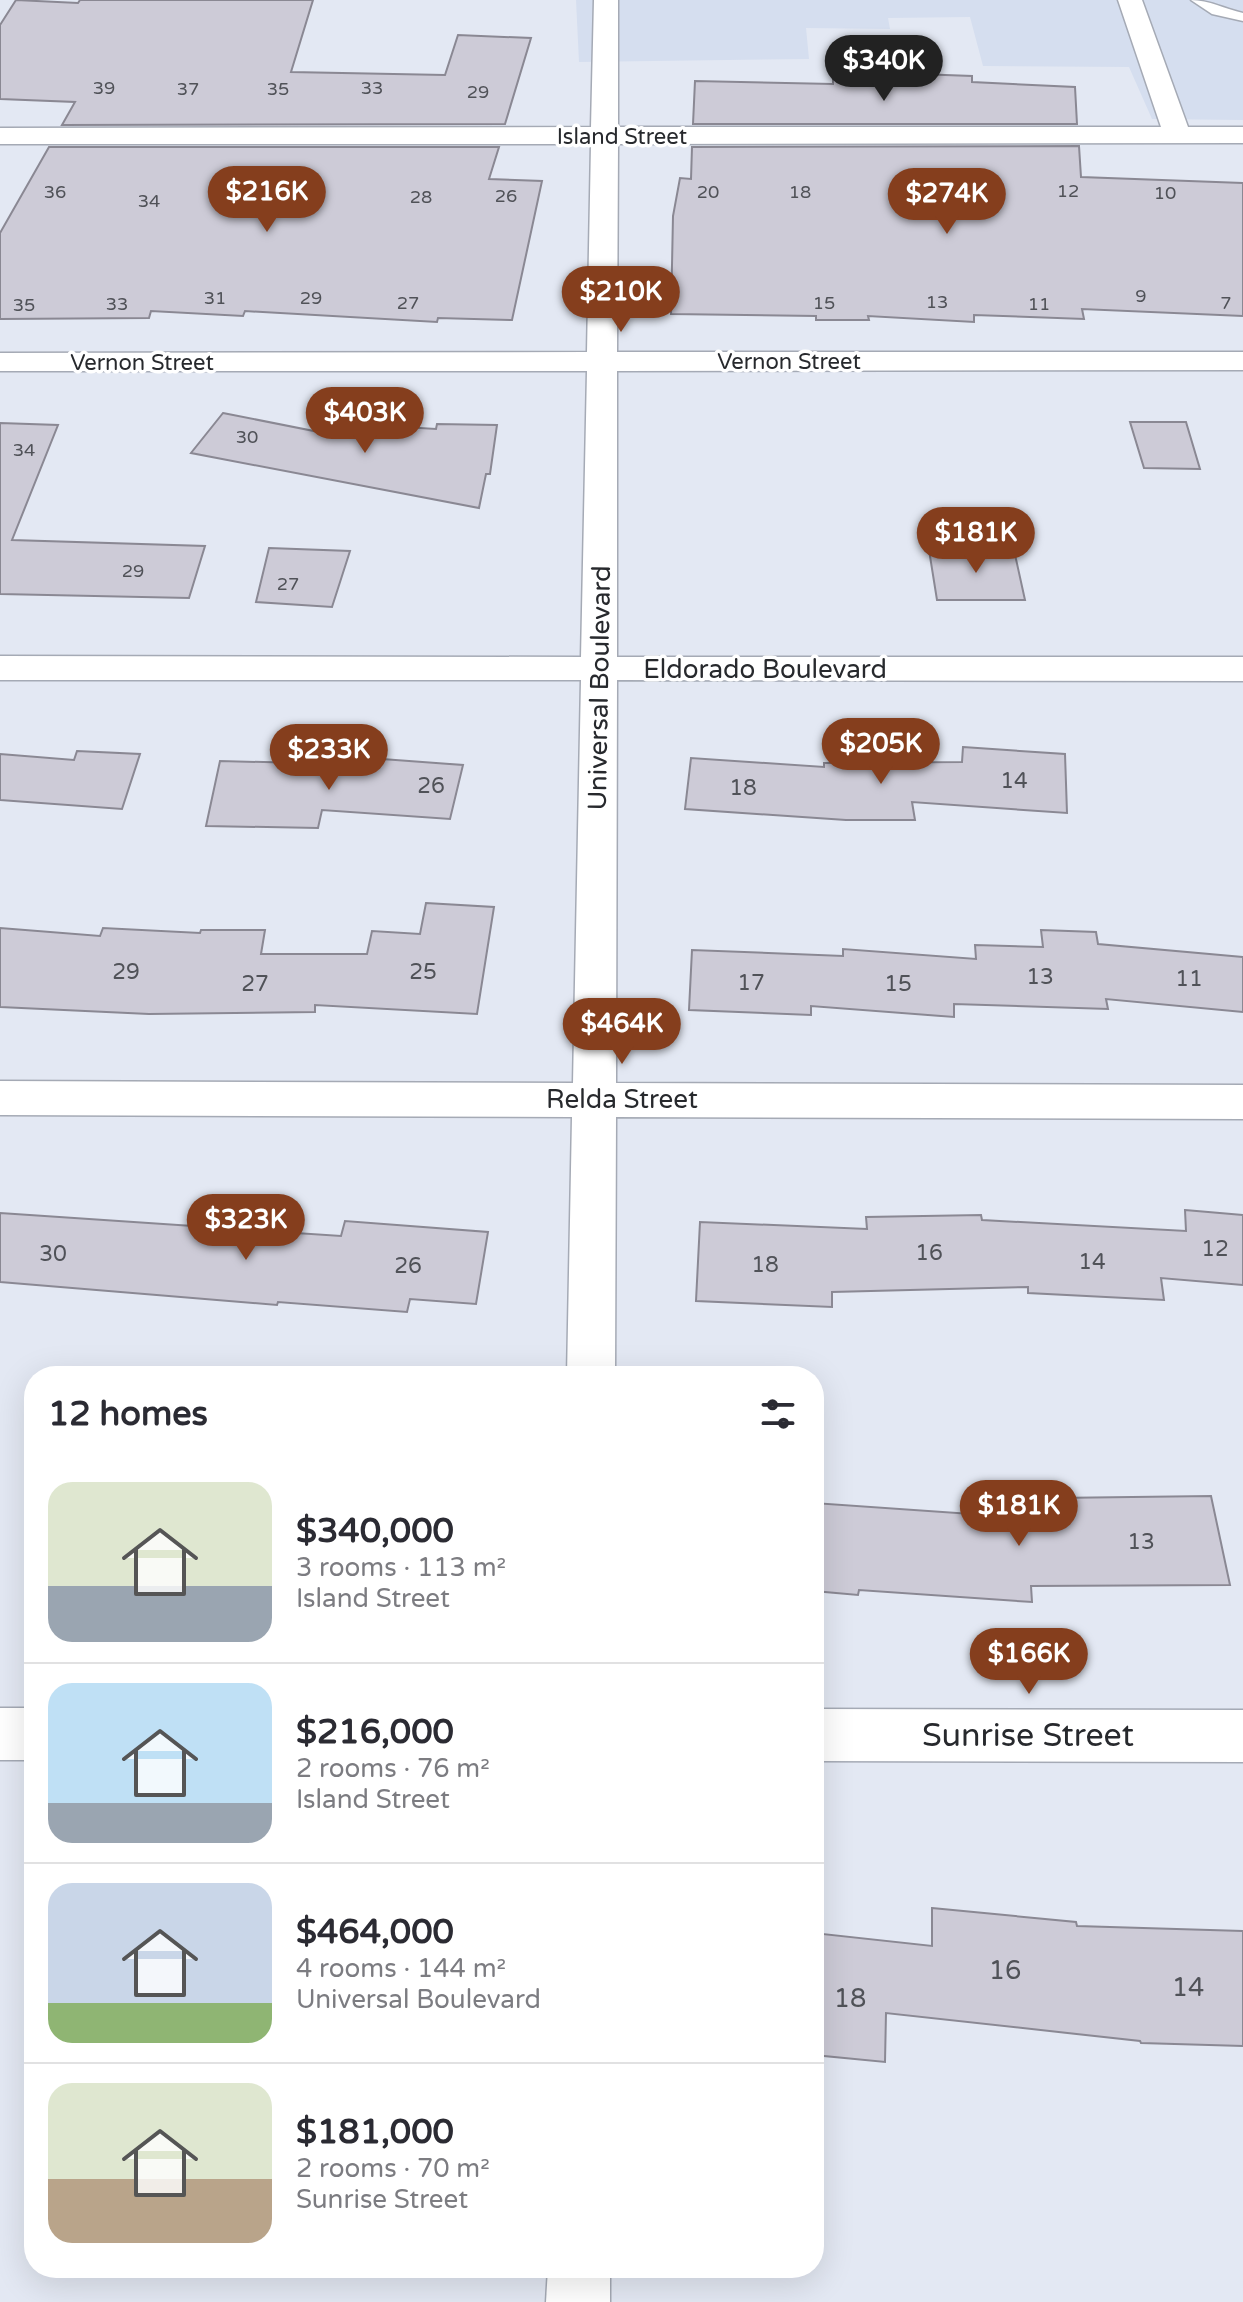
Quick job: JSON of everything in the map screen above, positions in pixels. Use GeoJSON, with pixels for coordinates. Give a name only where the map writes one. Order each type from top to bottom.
{"type":"FeatureCollection","features":[{"type":"Feature","properties":{"kind":"street","name":"Universal Boulevard"},"geometry":{"type":"LineString","coordinates":[[591,1366],[606,0]]}},
{"type":"Feature","properties":{"kind":"street"},"geometry":{"type":"LineString","coordinates":[[1130,0],[1177,135]]}},
{"type":"Feature","properties":{"kind":"street","name":"Island Street"},"geometry":{"type":"LineString","coordinates":[[0,136],[1243,135]]}},
{"type":"Feature","properties":{"kind":"street","name":"Vernon Street"},"geometry":{"type":"LineString","coordinates":[[0,362],[1243,361]]}},
{"type":"Feature","properties":{"kind":"street","name":"Eldorado Boulevard"},"geometry":{"type":"LineString","coordinates":[[0,668],[1243,669]]}},
{"type":"Feature","properties":{"kind":"street","name":"Relda Street"},"geometry":{"type":"LineString","coordinates":[[0,1098],[1243,1102]]}},
{"type":"Feature","properties":{"kind":"street"},"geometry":{"type":"LineString","coordinates":[[0,1734],[24,1734]]}},
{"type":"Feature","properties":{"kind":"street","name":"Sunrise Street"},"geometry":{"type":"LineString","coordinates":[[824,1735],[1243,1736]]}},
{"type":"Feature","properties":{"kind":"street"},"geometry":{"type":"LineString","coordinates":[[578,2302],[579,2278]]}},
{"type":"Feature","properties":{"kind":"lane"},"geometry":{"type":"LineString","coordinates":[[1197,0],[1216,11],[1243,17]]}},
{"type":"Feature","properties":{"kind":"shaded area"},"geometry":{"type":"Polygon","coordinates":[[[576,0],[1243,0],[1243,120],[1152,119],[1129,67],[983,66],[970,17],[888,18],[890,29],[806,28],[809,59],[579,62],[576,0]]]}},
{"type":"Feature","properties":{"kind":"building"},"geometry":{"type":"Polygon","coordinates":[[[16,0],[78,3],[80,0],[313,0],[291,72],[445,75],[458,35],[531,38],[505,124],[62,125],[75,102],[0,99],[0,25],[16,0]]]}},
{"type":"Feature","properties":{"kind":"building"},"geometry":{"type":"Polygon","coordinates":[[[918,74],[972,76],[972,82],[1075,87],[1077,124],[693,124],[695,81],[833,84],[833,77],[918,81],[918,74]]]}},
{"type":"Feature","properties":{"kind":"building"},"geometry":{"type":"Polygon","coordinates":[[[1079,146],[1081,177],[1243,183],[1243,316],[1082,309],[1084,319],[974,315],[974,322],[868,316],[869,320],[816,320],[816,316],[671,314],[673,216],[680,178],[691,179],[692,147],[1079,146]]]}},
{"type":"Feature","properties":{"kind":"building"},"geometry":{"type":"Polygon","coordinates":[[[49,147],[499,147],[489,179],[542,181],[512,320],[438,318],[437,322],[245,311],[243,316],[151,311],[149,318],[0,319],[0,233],[49,147]]]}},
{"type":"Feature","properties":{"kind":"building"},"geometry":{"type":"Polygon","coordinates":[[[223,413],[319,432],[322,422],[436,429],[437,424],[497,425],[490,474],[486,474],[479,508],[191,453],[223,413]]]}},
{"type":"Feature","properties":{"kind":"building"},"geometry":{"type":"Polygon","coordinates":[[[1130,422],[1186,422],[1200,469],[1144,468],[1130,422]]]}},
{"type":"Feature","properties":{"kind":"building"},"geometry":{"type":"Polygon","coordinates":[[[0,423],[58,425],[12,540],[205,546],[189,598],[0,594],[0,423]]]}},
{"type":"Feature","properties":{"kind":"building"},"geometry":{"type":"Polygon","coordinates":[[[269,548],[350,551],[332,607],[256,602],[269,548]]]}},
{"type":"Feature","properties":{"kind":"building"},"geometry":{"type":"Polygon","coordinates":[[[929,550],[1014,550],[1025,600],[937,600],[929,550]]]}},
{"type":"Feature","properties":{"kind":"building"},"geometry":{"type":"Polygon","coordinates":[[[963,747],[1065,754],[1067,813],[912,802],[915,820],[846,820],[685,809],[691,758],[824,767],[824,763],[962,762],[963,747]]]}},
{"type":"Feature","properties":{"kind":"building"},"geometry":{"type":"Polygon","coordinates":[[[77,751],[140,754],[122,809],[0,800],[0,754],[74,760],[77,751]]]}},
{"type":"Feature","properties":{"kind":"building"},"geometry":{"type":"Polygon","coordinates":[[[382,759],[463,765],[450,819],[322,810],[318,828],[206,826],[220,761],[381,765],[382,759]]]}},
{"type":"Feature","properties":{"kind":"building"},"geometry":{"type":"Polygon","coordinates":[[[426,903],[494,907],[477,1014],[315,1005],[315,1012],[149,1014],[0,1007],[0,928],[100,936],[103,928],[200,933],[201,930],[265,930],[261,954],[367,954],[372,931],[420,934],[426,903]]]}},
{"type":"Feature","properties":{"kind":"building"},"geometry":{"type":"Polygon","coordinates":[[[1041,930],[1096,932],[1098,944],[1243,957],[1243,1012],[1106,999],[1108,1009],[954,1004],[954,1017],[811,1006],[811,1015],[689,1010],[692,950],[843,956],[843,949],[976,959],[975,945],[1043,947],[1041,930]]]}},
{"type":"Feature","properties":{"kind":"building"},"geometry":{"type":"Polygon","coordinates":[[[1185,1210],[1243,1215],[1243,1285],[1161,1278],[1164,1300],[1028,1293],[1028,1287],[832,1292],[832,1307],[696,1301],[700,1222],[867,1229],[866,1217],[981,1215],[982,1220],[1186,1231],[1185,1210]]]}},
{"type":"Feature","properties":{"kind":"building"},"geometry":{"type":"Polygon","coordinates":[[[0,1213],[341,1236],[345,1221],[488,1232],[476,1304],[410,1299],[407,1312],[278,1302],[277,1305],[0,1282],[0,1213]]]}},
{"type":"Feature","properties":{"kind":"building"},"geometry":{"type":"Polygon","coordinates":[[[1211,1496],[1230,1585],[1031,1586],[1032,1602],[859,1590],[858,1595],[824,1592],[824,1504],[1058,1520],[1054,1498],[1211,1496]]]}},
{"type":"Feature","properties":{"kind":"building"},"geometry":{"type":"Polygon","coordinates":[[[932,1908],[1076,1922],[1077,1926],[1243,1931],[1243,2046],[1141,2043],[886,2013],[885,2062],[824,2056],[824,1934],[932,1946],[932,1908]]]}}]}
